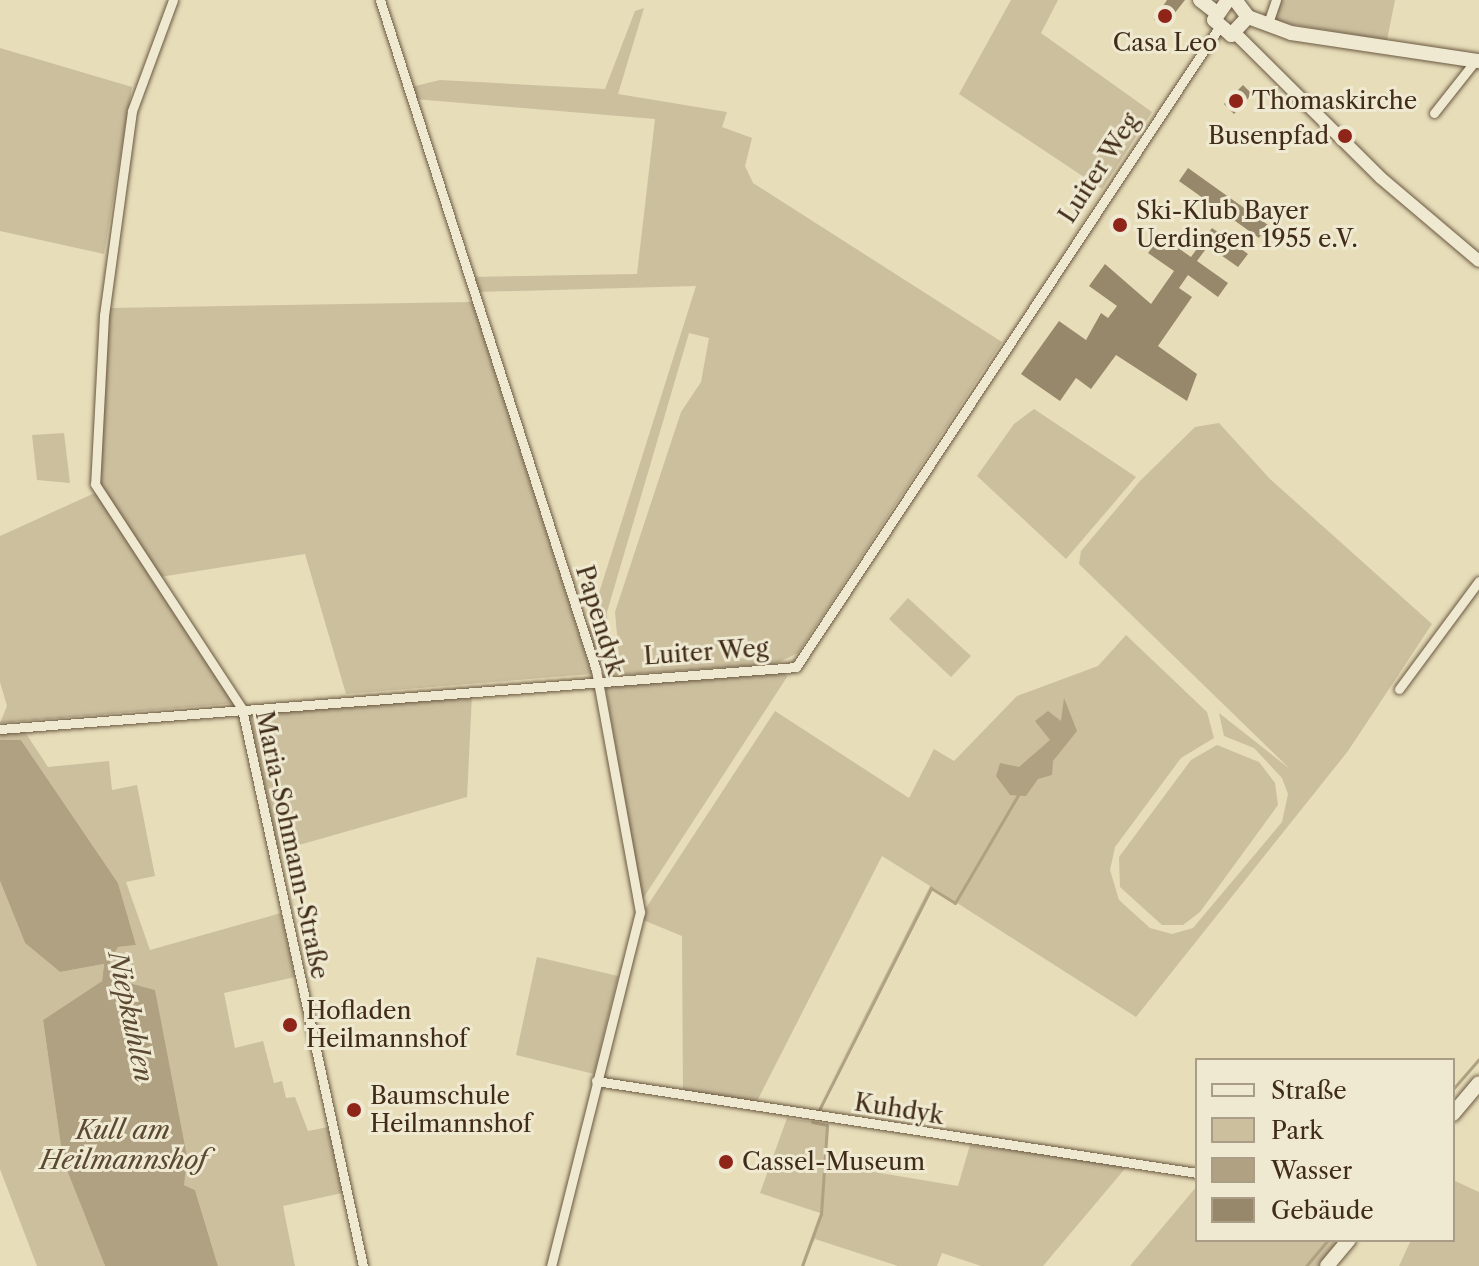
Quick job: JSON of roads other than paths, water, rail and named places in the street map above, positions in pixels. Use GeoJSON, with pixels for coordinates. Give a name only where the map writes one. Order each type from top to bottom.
{"type":"FeatureCollection","features":[{"type":"Feature","properties":{"kind":"main road"},"geometry":{"type":"LineString","coordinates":[[1200,0],[1214,11],[1218,29],[1236,34],[1248,17]]}},
{"type":"Feature","properties":{"kind":"main road"},"geometry":{"type":"LineString","coordinates":[[1214,11],[1228,0]]}},
{"type":"Feature","properties":{"kind":"main road"},"geometry":{"type":"LineString","coordinates":[[1235,0],[1248,17],[1267,26],[1477,61]]}},
{"type":"Feature","properties":{"kind":"main road"},"geometry":{"type":"LineString","coordinates":[[1455,1112],[1479,1083]]}},
{"type":"Feature","properties":{"kind":"main road"},"geometry":{"type":"LineString","coordinates":[[1327,1266],[1347,1242]]}},
{"type":"Feature","properties":{"kind":"street","name":"Maria-Sohmann-Straße"},"geometry":{"type":"LineString","coordinates":[[173,0],[132,111],[104,315],[95,484],[242,709],[363,1266]]}},
{"type":"Feature","properties":{"kind":"street","name":"Papendyk"},"geometry":{"type":"LineString","coordinates":[[380,0],[599,680],[640,912],[551,1266]]}},
{"type":"Feature","properties":{"kind":"street"},"geometry":{"type":"LineString","coordinates":[[1267,26],[1276,0]]}},
{"type":"Feature","properties":{"kind":"street","name":"Luiter Weg"},"geometry":{"type":"LineString","coordinates":[[0,729],[796,667],[1218,29]]}},
{"type":"Feature","properties":{"kind":"street"},"geometry":{"type":"LineString","coordinates":[[1236,34],[1381,178],[1479,261]]}},
{"type":"Feature","properties":{"kind":"street"},"geometry":{"type":"LineString","coordinates":[[1434,113],[1477,61]]}},
{"type":"Feature","properties":{"kind":"street"},"geometry":{"type":"LineString","coordinates":[[1399,689],[1479,581]]}},
{"type":"Feature","properties":{"kind":"street","name":"Kuhdyk"},"geometry":{"type":"LineString","coordinates":[[596,1081],[1195,1173]]}},
{"type":"Feature","properties":{"kind":"water"},"geometry":{"type":"Polygon","coordinates":[[[1064,698],[1077,731],[1053,761],[1052,775],[1038,779],[1026,796],[1010,795],[996,776],[1000,763],[1019,767],[1050,740],[1035,721],[1048,711],[1061,721],[1064,698]]]}},
{"type":"Feature","properties":{"kind":"water","name":"Kull am Heilmannshof"},"geometry":{"type":"Polygon","coordinates":[[[0,740],[21,740],[118,883],[136,945],[118,947],[110,962],[126,982],[155,990],[187,1157],[184,1185],[195,1190],[218,1266],[105,1266],[63,1160],[43,1020],[102,981],[104,964],[60,972],[25,943],[0,881],[0,740]]]}},
{"type":"Feature","properties":{"kind":"waterway"},"geometry":{"type":"LineString","coordinates":[[819,1110],[931,888],[955,903],[1018,795]]}},
{"type":"Feature","properties":{"kind":"waterway"},"geometry":{"type":"LineString","coordinates":[[1455,1087],[1479,1059]]}},
{"type":"Feature","properties":{"kind":"waterway"},"geometry":{"type":"LineString","coordinates":[[802,1266],[821,1214],[827,1125],[812,1122]]}},
{"type":"Feature","properties":{"kind":"waterway"},"geometry":{"type":"LineString","coordinates":[[1306,1266],[1326,1242]]}},
{"type":"Feature","properties":{"kind":"place","name":"Casa Leo"},"geometry":{"type":"Point","coordinates":[1165,16]}},
{"type":"Feature","properties":{"kind":"place","name":"Thomaskirche"},"geometry":{"type":"Point","coordinates":[1236,101]}},
{"type":"Feature","properties":{"kind":"place","name":"Busenpfad"},"geometry":{"type":"Point","coordinates":[1345,136]}},
{"type":"Feature","properties":{"kind":"place","name":"Ski-Klub Bayer Uerdingen 1955 e.V."},"geometry":{"type":"Point","coordinates":[1120,225]}},
{"type":"Feature","properties":{"kind":"place","name":"Hofladen Heilmannshof"},"geometry":{"type":"Point","coordinates":[290,1025]}},
{"type":"Feature","properties":{"kind":"place","name":"Baumschule Heilmannshof"},"geometry":{"type":"Point","coordinates":[354,1110]}},
{"type":"Feature","properties":{"kind":"place","name":"Cassel-Museum"},"geometry":{"type":"Point","coordinates":[726,1162]}},
{"type":"Feature","properties":{"kind":"water label","name":"Niepkuhlen"},"geometry":{"type":"Point","coordinates":[130,1017]}}]}
